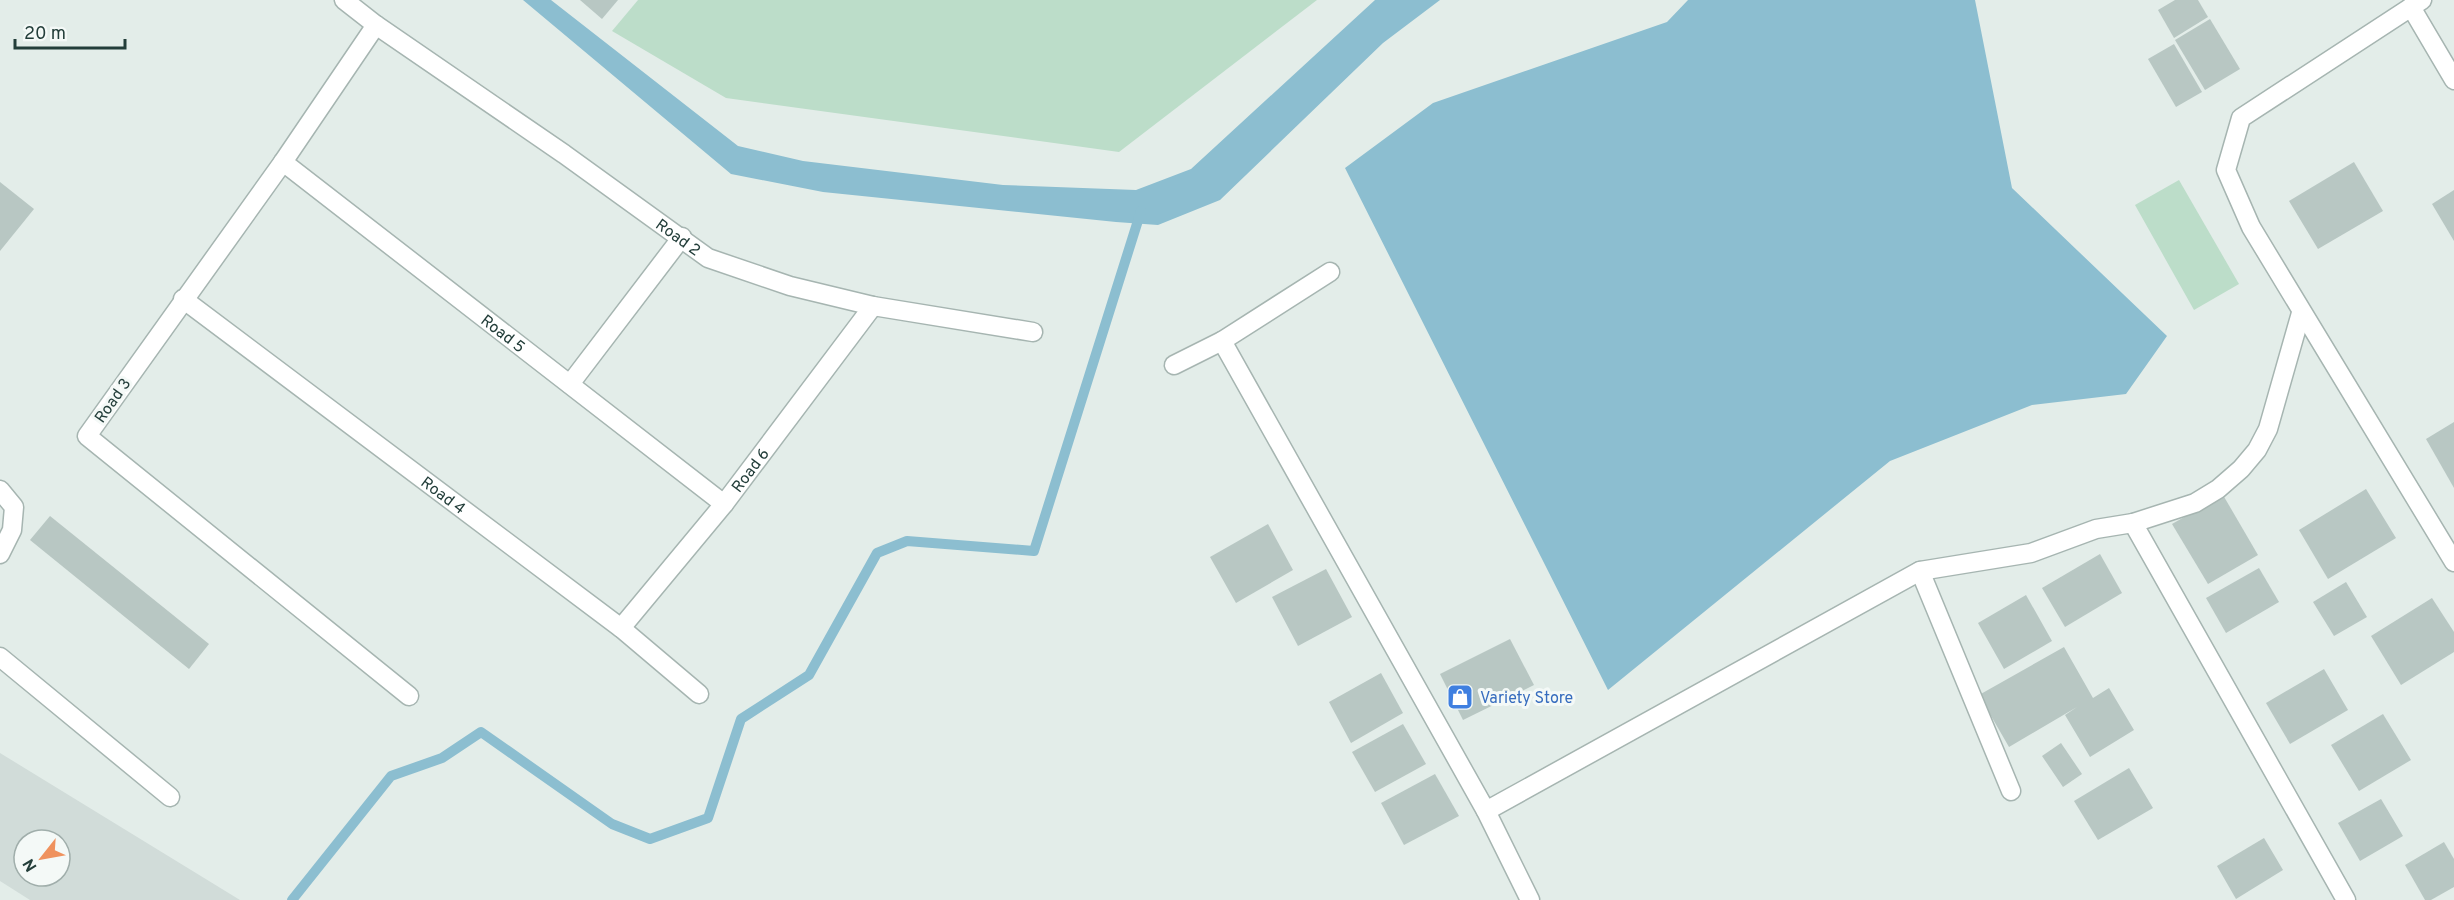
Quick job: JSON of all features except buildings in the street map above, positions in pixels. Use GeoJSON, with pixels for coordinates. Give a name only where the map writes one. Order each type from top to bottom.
{"type":"FeatureCollection","features":[{"type":"Feature","properties":{"kind":"street","name":"Road 2"},"geometry":{"type":"LineString","coordinates":[[344,0],[376,25],[682,237],[708,258],[790,286],[873,306],[1033,332]]}},
{"type":"Feature","properties":{"kind":"street"},"geometry":{"type":"LineString","coordinates":[[2454,80],[2417,3],[2241,118],[2226,170],[2251,227],[2301,313],[2454,562]]}},
{"type":"Feature","properties":{"kind":"street","name":"Road 3"},"geometry":{"type":"LineString","coordinates":[[376,25],[283,162],[87,436],[409,696]]}},
{"type":"Feature","properties":{"kind":"street","name":"Road 5"},"geometry":{"type":"LineString","coordinates":[[283,162],[724,504]]}},
{"type":"Feature","properties":{"kind":"street"},"geometry":{"type":"LineString","coordinates":[[570,384],[682,237]]}},
{"type":"Feature","properties":{"kind":"street"},"geometry":{"type":"LineString","coordinates":[[1174,365],[1222,341],[1330,272]]}},
{"type":"Feature","properties":{"kind":"street","name":"Road 4"},"geometry":{"type":"LineString","coordinates":[[183,299],[621,628],[699,694]]}},
{"type":"Feature","properties":{"kind":"street","name":"Road 6"},"geometry":{"type":"LineString","coordinates":[[621,628],[724,504],[873,306]]}},
{"type":"Feature","properties":{"kind":"street"},"geometry":{"type":"LineString","coordinates":[[1486,812],[1920,571],[2031,553],[2096,529],[2133,522],[2195,503],[2218,489],[2241,470],[2257,450],[2268,429],[2301,313]]}},
{"type":"Feature","properties":{"kind":"street"},"geometry":{"type":"LineString","coordinates":[[1222,341],[1486,812],[1530,900]]}},
{"type":"Feature","properties":{"kind":"street"},"geometry":{"type":"LineString","coordinates":[[0,490],[14,507],[12,530],[0,554]]}},
{"type":"Feature","properties":{"kind":"street"},"geometry":{"type":"LineString","coordinates":[[2133,522],[2346,900]]}},
{"type":"Feature","properties":{"kind":"street"},"geometry":{"type":"LineString","coordinates":[[1920,571],[2011,790]]}},
{"type":"Feature","properties":{"kind":"street"},"geometry":{"type":"LineString","coordinates":[[0,657],[170,797]]}},
{"type":"Feature","properties":{"kind":"shaded area"},"geometry":{"type":"Polygon","coordinates":[[[0,753],[240,900],[30,900],[0,881],[0,753]]]}},
{"type":"Feature","properties":{"kind":"green space"},"geometry":{"type":"Polygon","coordinates":[[[638,0],[1317,0],[1119,152],[726,98],[612,31],[638,0]]]}},
{"type":"Feature","properties":{"kind":"green space"},"geometry":{"type":"Polygon","coordinates":[[[2179,180],[2239,284],[2194,310],[2135,205],[2179,180]]]}},
{"type":"Feature","properties":{"kind":"water"},"geometry":{"type":"Polygon","coordinates":[[[523,0],[551,0],[738,146],[803,161],[1003,185],[1136,190],[1191,169],[1375,0],[1440,0],[1383,43],[1220,200],[1158,225],[823,192],[731,174],[523,0]]]}},
{"type":"Feature","properties":{"kind":"water"},"geometry":{"type":"Polygon","coordinates":[[[1688,0],[1975,0],[2012,188],[2167,336],[2126,394],[2032,405],[1890,461],[1608,690],[1345,168],[1433,103],[1667,22],[1688,0]]]}},
{"type":"Feature","properties":{"kind":"waterway"},"geometry":{"type":"LineString","coordinates":[[292,900],[391,776],[442,758],[481,732],[612,824],[650,839],[708,818],[741,719],[809,675],[877,553],[907,541],[1034,551],[1141,211]]}},
{"type":"Feature","properties":{"kind":"place","name":"Variety Store"},"geometry":{"type":"Point","coordinates":[1460,697]}}]}
